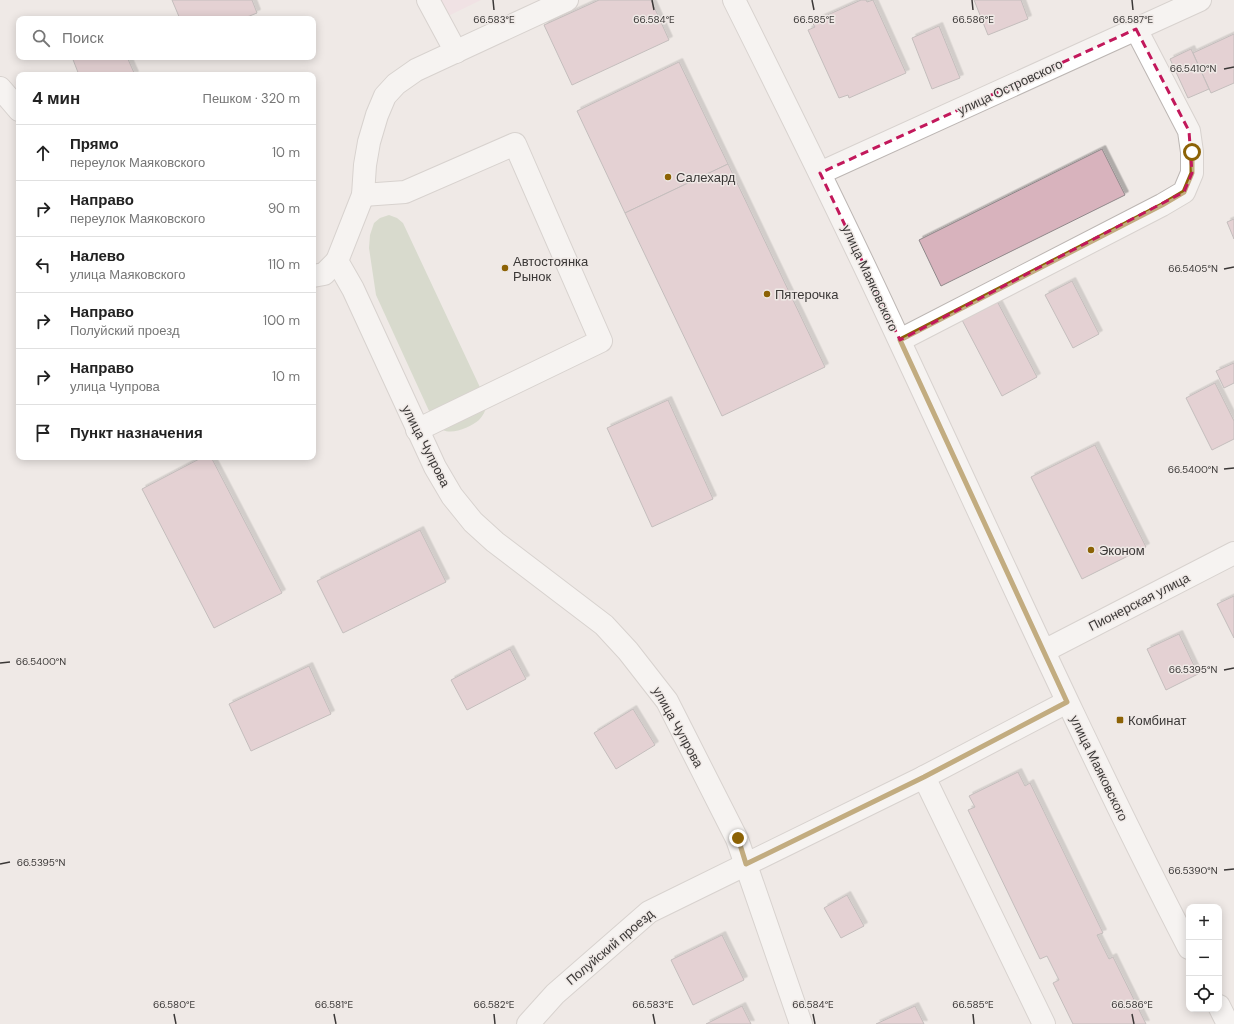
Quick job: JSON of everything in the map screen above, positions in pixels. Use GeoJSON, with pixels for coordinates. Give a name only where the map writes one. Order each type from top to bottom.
{"type":"FeatureCollection","features":[{"type":"Feature","properties":{"kind":"street"},"geometry":{"type":"LineString","coordinates":[[428,0],[456,52]]}},
{"type":"Feature","properties":{"kind":"street"},"geometry":{"type":"LineString","coordinates":[[316,275],[324,274],[337,261],[363,194],[365,165],[369,142],[384,96],[396,84],[416,70],[568,0]]}},
{"type":"Feature","properties":{"kind":"street","name":"улица Маяковского"},"geometry":{"type":"LineString","coordinates":[[734,0],[900,340],[1067,702],[1149,871],[1186,942]]}},
{"type":"Feature","properties":{"kind":"street","name":"улица Островского"},"geometry":{"type":"LineString","coordinates":[[820,174],[1200,0]]}},
{"type":"Feature","properties":{"kind":"street"},"geometry":{"type":"LineString","coordinates":[[900,340],[1162,205],[1184,192],[1192,173],[1192,152],[1189,131],[1136,29]]}},
{"type":"Feature","properties":{"kind":"street"},"geometry":{"type":"LineString","coordinates":[[0,88],[16,107]]}},
{"type":"Feature","properties":{"kind":"street"},"geometry":{"type":"LineString","coordinates":[[363,194],[405,192],[515,144],[601,341],[417,430]]}},
{"type":"Feature","properties":{"kind":"street","name":"улица Чупрова"},"geometry":{"type":"LineString","coordinates":[[337,261],[353,289],[434,467],[452,496],[473,522],[495,542],[604,625],[628,651],[667,701],[738,838],[801,1024]]}},
{"type":"Feature","properties":{"kind":"street","name":"Пионерская улица"},"geometry":{"type":"LineString","coordinates":[[1044,651],[1234,552]]}},
{"type":"Feature","properties":{"kind":"street","name":"Полуйский проезд"},"geometry":{"type":"LineString","coordinates":[[528,1024],[555,994],[649,912],[924,777],[1067,702]]}},
{"type":"Feature","properties":{"kind":"street"},"geometry":{"type":"LineString","coordinates":[[924,777],[1044,1024]]}},
{"type":"Feature","properties":{"kind":"street"},"geometry":{"type":"LineString","coordinates":[[1222,1012],[1228,1024]]}},
{"type":"Feature","properties":{"kind":"highlighted area"},"geometry":{"type":"Polygon","coordinates":[[[1136,29],[1189,131],[1192,173],[1184,192],[900,340],[820,173],[1136,29]]]}},
{"type":"Feature","properties":{"kind":"shaded area"},"geometry":{"type":"Polygon","coordinates":[[[438,0],[481,0],[446,17],[438,0]]]}},
{"type":"Feature","properties":{"kind":"green space"},"geometry":{"type":"Polygon","coordinates":[[[389,215],[397,218],[403,223],[485,398],[487,406],[482,417],[476,423],[462,430],[452,432],[447,431],[441,429],[435,424],[376,295],[369,248],[370,235],[374,223],[380,218],[389,215]]]}},
{"type":"Feature","properties":{"kind":"building"},"geometry":{"type":"Polygon","coordinates":[[[172,0],[252,0],[257,13],[250,16],[179,16],[172,0]]]}},
{"type":"Feature","properties":{"kind":"building"},"geometry":{"type":"Polygon","coordinates":[[[599,0],[651,0],[669,40],[572,85],[544,25],[599,0]]]}},
{"type":"Feature","properties":{"kind":"building"},"geometry":{"type":"Polygon","coordinates":[[[861,0],[866,0],[867,2],[873,0],[906,73],[849,98],[848,95],[839,98],[808,30],[815,27],[812,22],[861,0]]]}},
{"type":"Feature","properties":{"kind":"building"},"geometry":{"type":"Polygon","coordinates":[[[974,0],[1021,0],[1028,19],[988,35],[974,0]]]}},
{"type":"Feature","properties":{"kind":"building"},"geometry":{"type":"Polygon","coordinates":[[[939,26],[960,78],[932,89],[912,38],[939,26]]]}},
{"type":"Feature","properties":{"kind":"building"},"geometry":{"type":"Polygon","coordinates":[[[1234,34],[1234,83],[1211,93],[1193,53],[1234,34]]]}},
{"type":"Feature","properties":{"kind":"building"},"geometry":{"type":"Polygon","coordinates":[[[1191,49],[1209,89],[1188,98],[1170,59],[1191,49]]]}},
{"type":"Feature","properties":{"kind":"building"},"geometry":{"type":"Polygon","coordinates":[[[73,60],[128,60],[134,72],[78,72],[73,60]]]}},
{"type":"Feature","properties":{"kind":"building"},"geometry":{"type":"Polygon","coordinates":[[[679,62],[728,164],[625,213],[577,111],[679,62]]]}},
{"type":"Feature","properties":{"kind":"building"},"geometry":{"type":"Polygon","coordinates":[[[1102,149],[1125,195],[941,286],[919,240],[1102,149]]]}},
{"type":"Feature","properties":{"kind":"building"},"geometry":{"type":"Polygon","coordinates":[[[728,164],[825,367],[722,416],[625,213],[728,164]]]}},
{"type":"Feature","properties":{"kind":"building"},"geometry":{"type":"Polygon","coordinates":[[[1234,219],[1234,239],[1227,222],[1234,219]]]}},
{"type":"Feature","properties":{"kind":"building"},"geometry":{"type":"Polygon","coordinates":[[[1072,281],[1099,334],[1073,348],[1045,295],[1072,281]]]}},
{"type":"Feature","properties":{"kind":"building"},"geometry":{"type":"Polygon","coordinates":[[[997,301],[1037,377],[1002,396],[962,320],[997,301]]]}},
{"type":"Feature","properties":{"kind":"building"},"geometry":{"type":"Polygon","coordinates":[[[1234,363],[1234,383],[1224,388],[1216,371],[1234,363]]]}},
{"type":"Feature","properties":{"kind":"building"},"geometry":{"type":"Polygon","coordinates":[[[1215,383],[1234,421],[1234,439],[1212,450],[1186,398],[1215,383]]]}},
{"type":"Feature","properties":{"kind":"building"},"geometry":{"type":"Polygon","coordinates":[[[668,400],[713,499],[652,527],[607,428],[668,400]]]}},
{"type":"Feature","properties":{"kind":"building"},"geometry":{"type":"Polygon","coordinates":[[[1095,445],[1146,547],[1082,579],[1031,477],[1095,445]]]}},
{"type":"Feature","properties":{"kind":"building"},"geometry":{"type":"Polygon","coordinates":[[[197,460],[213,460],[282,593],[214,628],[142,489],[197,460]]]}},
{"type":"Feature","properties":{"kind":"building"},"geometry":{"type":"Polygon","coordinates":[[[420,530],[446,582],[343,633],[317,581],[420,530]]]}},
{"type":"Feature","properties":{"kind":"building"},"geometry":{"type":"Polygon","coordinates":[[[1234,596],[1234,638],[1217,604],[1234,596]]]}},
{"type":"Feature","properties":{"kind":"building"},"geometry":{"type":"Polygon","coordinates":[[[1179,634],[1198,674],[1166,690],[1147,649],[1179,634]]]}},
{"type":"Feature","properties":{"kind":"building"},"geometry":{"type":"Polygon","coordinates":[[[510,649],[526,679],[467,710],[451,680],[510,649]]]}},
{"type":"Feature","properties":{"kind":"building"},"geometry":{"type":"Polygon","coordinates":[[[309,666],[331,714],[251,751],[229,704],[309,666]]]}},
{"type":"Feature","properties":{"kind":"building"},"geometry":{"type":"Polygon","coordinates":[[[633,709],[655,745],[616,769],[594,733],[633,709]]]}},
{"type":"Feature","properties":{"kind":"building"},"geometry":{"type":"Polygon","coordinates":[[[1018,772],[1025,786],[1030,783],[1103,933],[1097,935],[1109,959],[1113,957],[1146,1024],[1073,1024],[1053,983],[1059,980],[1047,956],[1040,959],[968,810],[975,807],[969,796],[1018,772]]]}},
{"type":"Feature","properties":{"kind":"building"},"geometry":{"type":"Polygon","coordinates":[[[847,895],[864,926],[841,938],[824,908],[847,895]]]}},
{"type":"Feature","properties":{"kind":"building"},"geometry":{"type":"Polygon","coordinates":[[[722,935],[744,980],[693,1005],[671,960],[722,935]]]}},
{"type":"Feature","properties":{"kind":"building"},"geometry":{"type":"Polygon","coordinates":[[[742,1006],[751,1024],[706,1024],[742,1006]]]}},
{"type":"Feature","properties":{"kind":"building"},"geometry":{"type":"Polygon","coordinates":[[[915,1006],[924,1024],[876,1024],[915,1006]]]}},
{"type":"Feature","properties":{"kind":"place","name":"Салехард"},"geometry":{"type":"Point","coordinates":[668,177]}},
{"type":"Feature","properties":{"kind":"place","name":"Автостоянка Рынок"},"geometry":{"type":"Point","coordinates":[505,268]}},
{"type":"Feature","properties":{"kind":"place","name":"Пятерочка"},"geometry":{"type":"Point","coordinates":[767,294]}},
{"type":"Feature","properties":{"kind":"place","name":"Эконом"},"geometry":{"type":"Point","coordinates":[1091,550]}},
{"type":"Feature","properties":{"kind":"place","name":"Комбинат"},"geometry":{"type":"Point","coordinates":[1120,720]}},
{"type":"Feature","properties":{"kind":"route"},"geometry":{"type":"LineString","coordinates":[[738,838],[746,864],[924,777],[1067,702],[900,340],[1162,205],[1184,192],[1192,173],[1192,152]]}}]}
